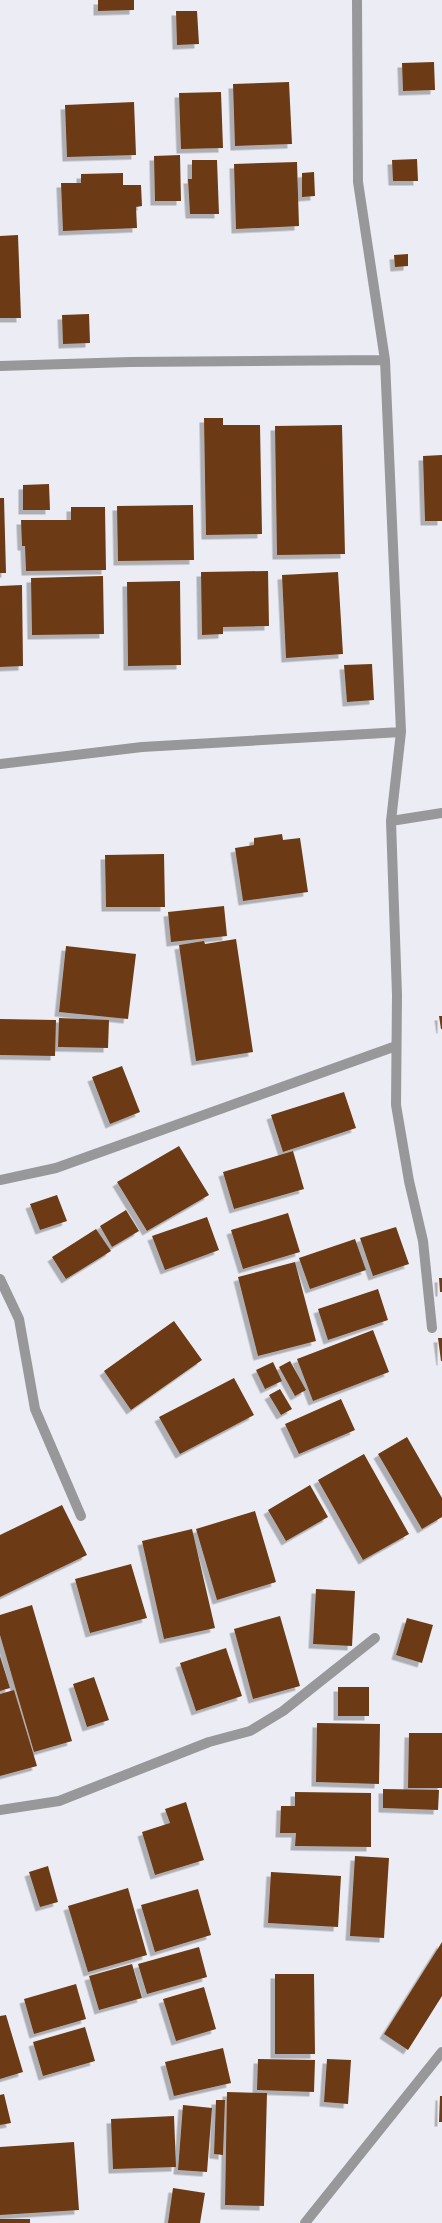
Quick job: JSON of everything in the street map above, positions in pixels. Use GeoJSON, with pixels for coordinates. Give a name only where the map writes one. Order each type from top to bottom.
{"type":"FeatureCollection","features":[{"type":"Feature","properties":{"kind":"street"},"geometry":{"type":"LineString","coordinates":[[357,0],[358,182],[385,360],[401,732],[391,821],[397,995],[396,1105],[409,1181],[423,1241],[432,1328]]}},
{"type":"Feature","properties":{"kind":"street"},"geometry":{"type":"LineString","coordinates":[[0,366],[130,362],[385,360]]}},
{"type":"Feature","properties":{"kind":"street"},"geometry":{"type":"LineString","coordinates":[[0,764],[142,748],[401,732]]}},
{"type":"Feature","properties":{"kind":"street"},"geometry":{"type":"LineString","coordinates":[[391,821],[442,813]]}},
{"type":"Feature","properties":{"kind":"street"},"geometry":{"type":"LineString","coordinates":[[0,1180],[56,1168],[396,1046]]}},
{"type":"Feature","properties":{"kind":"street"},"geometry":{"type":"LineString","coordinates":[[0,1279],[19,1319],[35,1409],[81,1516]]}},
{"type":"Feature","properties":{"kind":"street"},"geometry":{"type":"LineString","coordinates":[[0,1810],[59,1802],[209,1742],[250,1731],[283,1711],[375,1638]]}},
{"type":"Feature","properties":{"kind":"street"},"geometry":{"type":"LineString","coordinates":[[304,2223],[442,2052]]}},
{"type":"Feature","properties":{"kind":"building"},"geometry":{"type":"Polygon","coordinates":[[[98,0],[134,0],[134,10],[98,11],[98,0]]]}},
{"type":"Feature","properties":{"kind":"building"},"geometry":{"type":"Polygon","coordinates":[[[176,11],[197,11],[199,44],[177,45],[176,11]]]}},
{"type":"Feature","properties":{"kind":"building"},"geometry":{"type":"Polygon","coordinates":[[[434,62],[435,90],[403,91],[402,63],[434,62]]]}},
{"type":"Feature","properties":{"kind":"building"},"geometry":{"type":"Polygon","coordinates":[[[289,82],[292,144],[235,146],[233,84],[289,82]]]}},
{"type":"Feature","properties":{"kind":"building"},"geometry":{"type":"Polygon","coordinates":[[[221,92],[223,148],[181,149],[179,93],[221,92]]]}},
{"type":"Feature","properties":{"kind":"building"},"geometry":{"type":"Polygon","coordinates":[[[134,102],[136,155],[67,157],[65,105],[134,102]]]}},
{"type":"Feature","properties":{"kind":"building"},"geometry":{"type":"Polygon","coordinates":[[[180,155],[181,201],[155,201],[154,156],[180,155]]]}},
{"type":"Feature","properties":{"kind":"building"},"geometry":{"type":"Polygon","coordinates":[[[417,159],[418,181],[393,181],[392,160],[417,159]]]}},
{"type":"Feature","properties":{"kind":"building"},"geometry":{"type":"Polygon","coordinates":[[[192,160],[217,160],[219,214],[190,214],[188,179],[192,179],[192,160]]]}},
{"type":"Feature","properties":{"kind":"building"},"geometry":{"type":"Polygon","coordinates":[[[297,162],[299,226],[236,229],[234,164],[297,162]]]}},
{"type":"Feature","properties":{"kind":"building"},"geometry":{"type":"Polygon","coordinates":[[[314,172],[315,196],[302,197],[302,173],[314,172]]]}},
{"type":"Feature","properties":{"kind":"building"},"geometry":{"type":"Polygon","coordinates":[[[123,173],[123,185],[141,185],[142,206],[136,207],[137,228],[63,231],[61,183],[81,183],[81,174],[123,173]]]}},
{"type":"Feature","properties":{"kind":"building"},"geometry":{"type":"Polygon","coordinates":[[[18,235],[21,318],[0,318],[0,236],[18,235]]]}},
{"type":"Feature","properties":{"kind":"building"},"geometry":{"type":"Polygon","coordinates":[[[408,254],[408,266],[395,267],[394,255],[408,254]]]}},
{"type":"Feature","properties":{"kind":"building"},"geometry":{"type":"Polygon","coordinates":[[[89,314],[90,343],[63,344],[62,315],[89,314]]]}},
{"type":"Feature","properties":{"kind":"building"},"geometry":{"type":"Polygon","coordinates":[[[204,418],[223,418],[223,425],[260,425],[262,534],[206,535],[204,418]]]}},
{"type":"Feature","properties":{"kind":"building"},"geometry":{"type":"Polygon","coordinates":[[[342,425],[345,554],[277,555],[275,426],[342,425]]]}},
{"type":"Feature","properties":{"kind":"building"},"geometry":{"type":"Polygon","coordinates":[[[442,455],[442,521],[425,521],[423,456],[442,455]]]}},
{"type":"Feature","properties":{"kind":"building"},"geometry":{"type":"Polygon","coordinates":[[[49,484],[50,510],[23,510],[23,485],[49,484]]]}},
{"type":"Feature","properties":{"kind":"building"},"geometry":{"type":"Polygon","coordinates":[[[0,498],[4,498],[6,573],[0,573],[0,498]]]}},
{"type":"Feature","properties":{"kind":"building"},"geometry":{"type":"Polygon","coordinates":[[[193,505],[194,560],[118,561],[117,506],[193,505]]]}},
{"type":"Feature","properties":{"kind":"building"},"geometry":{"type":"Polygon","coordinates":[[[71,507],[105,507],[106,570],[26,571],[25,546],[22,546],[21,520],[71,520],[71,507]]]}},
{"type":"Feature","properties":{"kind":"building"},"geometry":{"type":"Polygon","coordinates":[[[268,571],[269,626],[223,627],[223,634],[202,635],[201,572],[268,571]]]}},
{"type":"Feature","properties":{"kind":"building"},"geometry":{"type":"Polygon","coordinates":[[[338,572],[343,654],[286,658],[282,575],[338,572]]]}},
{"type":"Feature","properties":{"kind":"building"},"geometry":{"type":"Polygon","coordinates":[[[103,576],[104,634],[32,635],[31,578],[103,576]]]}},
{"type":"Feature","properties":{"kind":"building"},"geometry":{"type":"Polygon","coordinates":[[[180,581],[181,665],[128,666],[127,582],[180,581]]]}},
{"type":"Feature","properties":{"kind":"building"},"geometry":{"type":"Polygon","coordinates":[[[22,585],[23,666],[0,667],[0,586],[22,585]]]}},
{"type":"Feature","properties":{"kind":"building"},"geometry":{"type":"Polygon","coordinates":[[[372,664],[374,700],[347,702],[344,665],[372,664]]]}},
{"type":"Feature","properties":{"kind":"building"},"geometry":{"type":"Polygon","coordinates":[[[282,834],[283,840],[300,838],[308,892],[243,901],[235,848],[254,845],[254,838],[282,834]]]}},
{"type":"Feature","properties":{"kind":"building"},"geometry":{"type":"Polygon","coordinates":[[[164,854],[165,907],[106,907],[105,855],[164,854]]]}},
{"type":"Feature","properties":{"kind":"building"},"geometry":{"type":"Polygon","coordinates":[[[224,906],[227,936],[171,942],[168,912],[224,906]]]}},
{"type":"Feature","properties":{"kind":"building"},"geometry":{"type":"Polygon","coordinates":[[[236,939],[253,1052],[196,1061],[179,945],[204,941],[205,944],[236,939]]]}},
{"type":"Feature","properties":{"kind":"building"},"geometry":{"type":"Polygon","coordinates":[[[66,946],[136,954],[128,1019],[59,1012],[66,946]]]}},
{"type":"Feature","properties":{"kind":"building"},"geometry":{"type":"Polygon","coordinates":[[[439,1016],[442,1016],[442,1029],[441,1029],[439,1016]]]}},
{"type":"Feature","properties":{"kind":"building"},"geometry":{"type":"Polygon","coordinates":[[[59,1018],[109,1020],[108,1048],[58,1047],[59,1018]]]}},
{"type":"Feature","properties":{"kind":"building"},"geometry":{"type":"Polygon","coordinates":[[[0,1019],[56,1020],[55,1056],[0,1055],[0,1019]]]}},
{"type":"Feature","properties":{"kind":"building"},"geometry":{"type":"Polygon","coordinates":[[[122,1066],[140,1112],[110,1124],[92,1077],[122,1066]]]}},
{"type":"Feature","properties":{"kind":"building"},"geometry":{"type":"Polygon","coordinates":[[[344,1092],[356,1128],[283,1152],[271,1115],[344,1092]]]}},
{"type":"Feature","properties":{"kind":"building"},"geometry":{"type":"Polygon","coordinates":[[[179,1146],[209,1195],[147,1231],[117,1182],[179,1146]]]}},
{"type":"Feature","properties":{"kind":"building"},"geometry":{"type":"Polygon","coordinates":[[[293,1151],[304,1189],[234,1209],[223,1172],[293,1151]]]}},
{"type":"Feature","properties":{"kind":"building"},"geometry":{"type":"Polygon","coordinates":[[[57,1195],[67,1221],[40,1230],[30,1204],[57,1195]]]}},
{"type":"Feature","properties":{"kind":"building"},"geometry":{"type":"Polygon","coordinates":[[[126,1210],[139,1231],[112,1247],[100,1226],[126,1210]]]}},
{"type":"Feature","properties":{"kind":"building"},"geometry":{"type":"Polygon","coordinates":[[[288,1213],[300,1252],[243,1269],[231,1230],[288,1213]]]}},
{"type":"Feature","properties":{"kind":"building"},"geometry":{"type":"Polygon","coordinates":[[[207,1217],[219,1250],[165,1270],[152,1236],[207,1217]]]}},
{"type":"Feature","properties":{"kind":"building"},"geometry":{"type":"Polygon","coordinates":[[[396,1227],[409,1264],[373,1276],[360,1238],[396,1227]]]}},
{"type":"Feature","properties":{"kind":"building"},"geometry":{"type":"Polygon","coordinates":[[[96,1229],[111,1251],[66,1279],[52,1257],[96,1229]]]}},
{"type":"Feature","properties":{"kind":"building"},"geometry":{"type":"Polygon","coordinates":[[[355,1239],[366,1270],[310,1289],[299,1258],[355,1239]]]}},
{"type":"Feature","properties":{"kind":"building"},"geometry":{"type":"Polygon","coordinates":[[[295,1262],[316,1341],[258,1356],[238,1277],[295,1262]]]}},
{"type":"Feature","properties":{"kind":"building"},"geometry":{"type":"Polygon","coordinates":[[[439,1278],[442,1278],[442,1292],[440,1292],[439,1278]]]}},
{"type":"Feature","properties":{"kind":"building"},"geometry":{"type":"Polygon","coordinates":[[[378,1289],[388,1320],[328,1340],[318,1309],[378,1289]]]}},
{"type":"Feature","properties":{"kind":"building"},"geometry":{"type":"Polygon","coordinates":[[[174,1321],[202,1360],[131,1410],[104,1371],[174,1321]]]}},
{"type":"Feature","properties":{"kind":"building"},"geometry":{"type":"Polygon","coordinates":[[[373,1330],[389,1372],[313,1401],[297,1359],[373,1330]]]}},
{"type":"Feature","properties":{"kind":"building"},"geometry":{"type":"Polygon","coordinates":[[[438,1338],[442,1338],[442,1361],[441,1361],[438,1338]]]}},
{"type":"Feature","properties":{"kind":"building"},"geometry":{"type":"Polygon","coordinates":[[[290,1361],[306,1390],[295,1396],[279,1367],[290,1361]]]}},
{"type":"Feature","properties":{"kind":"building"},"geometry":{"type":"Polygon","coordinates":[[[273,1362],[282,1381],[265,1389],[256,1370],[273,1362]]]}},
{"type":"Feature","properties":{"kind":"building"},"geometry":{"type":"Polygon","coordinates":[[[234,1378],[254,1415],[180,1454],[159,1417],[234,1378]]]}},
{"type":"Feature","properties":{"kind":"building"},"geometry":{"type":"Polygon","coordinates":[[[280,1389],[292,1409],[281,1415],[269,1395],[280,1389]]]}},
{"type":"Feature","properties":{"kind":"building"},"geometry":{"type":"Polygon","coordinates":[[[341,1399],[355,1430],[299,1454],[285,1424],[341,1399]]]}},
{"type":"Feature","properties":{"kind":"building"},"geometry":{"type":"Polygon","coordinates":[[[407,1437],[442,1498],[442,1517],[422,1529],[378,1454],[407,1437]]]}},
{"type":"Feature","properties":{"kind":"building"},"geometry":{"type":"Polygon","coordinates":[[[364,1454],[409,1534],[363,1560],[318,1480],[364,1454]]]}},
{"type":"Feature","properties":{"kind":"building"},"geometry":{"type":"Polygon","coordinates":[[[310,1485],[328,1517],[286,1541],[268,1510],[310,1485]]]}},
{"type":"Feature","properties":{"kind":"building"},"geometry":{"type":"Polygon","coordinates":[[[62,1505],[87,1555],[0,1597],[0,1535],[62,1505]]]}},
{"type":"Feature","properties":{"kind":"building"},"geometry":{"type":"Polygon","coordinates":[[[255,1511],[276,1582],[217,1600],[196,1529],[255,1511]]]}},
{"type":"Feature","properties":{"kind":"building"},"geometry":{"type":"Polygon","coordinates":[[[192,1529],[215,1628],[164,1639],[142,1541],[192,1529]]]}},
{"type":"Feature","properties":{"kind":"building"},"geometry":{"type":"Polygon","coordinates":[[[131,1564],[147,1618],[90,1633],[75,1579],[131,1564]]]}},
{"type":"Feature","properties":{"kind":"building"},"geometry":{"type":"Polygon","coordinates":[[[316,1589],[355,1591],[352,1646],[313,1644],[316,1589]]]}},
{"type":"Feature","properties":{"kind":"building"},"geometry":{"type":"Polygon","coordinates":[[[32,1605],[72,1741],[34,1752],[0,1635],[0,1615],[32,1605]]]}},
{"type":"Feature","properties":{"kind":"building"},"geometry":{"type":"Polygon","coordinates":[[[280,1616],[300,1686],[253,1699],[234,1629],[280,1616]]]}},
{"type":"Feature","properties":{"kind":"building"},"geometry":{"type":"Polygon","coordinates":[[[407,1618],[433,1625],[422,1663],[396,1655],[407,1618]]]}},
{"type":"Feature","properties":{"kind":"building"},"geometry":{"type":"Polygon","coordinates":[[[226,1648],[242,1696],[196,1711],[180,1663],[226,1648]]]}},
{"type":"Feature","properties":{"kind":"building"},"geometry":{"type":"Polygon","coordinates":[[[0,1656],[10,1688],[0,1691],[0,1656]]]}},
{"type":"Feature","properties":{"kind":"building"},"geometry":{"type":"Polygon","coordinates":[[[94,1677],[109,1720],[87,1727],[73,1684],[94,1677]]]}},
{"type":"Feature","properties":{"kind":"building"},"geometry":{"type":"Polygon","coordinates":[[[338,1687],[369,1687],[369,1716],[338,1716],[338,1687]]]}},
{"type":"Feature","properties":{"kind":"building"},"geometry":{"type":"Polygon","coordinates":[[[14,1690],[37,1766],[0,1776],[0,1694],[14,1690]]]}},
{"type":"Feature","properties":{"kind":"building"},"geometry":{"type":"Polygon","coordinates":[[[317,1723],[380,1724],[379,1784],[316,1782],[317,1723]]]}},
{"type":"Feature","properties":{"kind":"building"},"geometry":{"type":"Polygon","coordinates":[[[409,1733],[442,1733],[442,1788],[408,1788],[409,1733]]]}},
{"type":"Feature","properties":{"kind":"building"},"geometry":{"type":"Polygon","coordinates":[[[383,1789],[439,1790],[438,1810],[383,1808],[383,1789]]]}},
{"type":"Feature","properties":{"kind":"building"},"geometry":{"type":"Polygon","coordinates":[[[295,1792],[371,1793],[371,1847],[295,1846],[296,1833],[280,1833],[281,1806],[295,1806],[295,1792]]]}},
{"type":"Feature","properties":{"kind":"building"},"geometry":{"type":"Polygon","coordinates":[[[186,1802],[204,1860],[155,1875],[142,1832],[170,1823],[165,1809],[186,1802]]]}},
{"type":"Feature","properties":{"kind":"building"},"geometry":{"type":"Polygon","coordinates":[[[355,1856],[389,1858],[384,1938],[350,1936],[355,1856]]]}},
{"type":"Feature","properties":{"kind":"building"},"geometry":{"type":"Polygon","coordinates":[[[48,1866],[58,1902],[40,1907],[29,1872],[48,1866]]]}},
{"type":"Feature","properties":{"kind":"building"},"geometry":{"type":"Polygon","coordinates":[[[271,1872],[341,1876],[338,1927],[268,1923],[271,1872]]]}},
{"type":"Feature","properties":{"kind":"building"},"geometry":{"type":"Polygon","coordinates":[[[128,1888],[147,1955],[88,1972],[68,1906],[128,1888]]]}},
{"type":"Feature","properties":{"kind":"building"},"geometry":{"type":"Polygon","coordinates":[[[198,1889],[211,1935],[155,1952],[141,1905],[198,1889]]]}},
{"type":"Feature","properties":{"kind":"building"},"geometry":{"type":"Polygon","coordinates":[[[442,1942],[442,1996],[408,2050],[384,2034],[442,1942]]]}},
{"type":"Feature","properties":{"kind":"building"},"geometry":{"type":"Polygon","coordinates":[[[199,1947],[207,1977],[147,1994],[138,1964],[199,1947]]]}},
{"type":"Feature","properties":{"kind":"building"},"geometry":{"type":"Polygon","coordinates":[[[132,1964],[142,1998],[99,2010],[89,1976],[132,1964]]]}},
{"type":"Feature","properties":{"kind":"building"},"geometry":{"type":"Polygon","coordinates":[[[275,1974],[314,1974],[315,2054],[275,2054],[275,1974]]]}},
{"type":"Feature","properties":{"kind":"building"},"geometry":{"type":"Polygon","coordinates":[[[76,1984],[86,2019],[34,2034],[24,1999],[76,1984]]]}},
{"type":"Feature","properties":{"kind":"building"},"geometry":{"type":"Polygon","coordinates":[[[204,1987],[216,2029],[176,2041],[163,1999],[204,1987]]]}},
{"type":"Feature","properties":{"kind":"building"},"geometry":{"type":"Polygon","coordinates":[[[6,2015],[23,2072],[0,2079],[0,2016],[6,2015]]]}},
{"type":"Feature","properties":{"kind":"building"},"geometry":{"type":"Polygon","coordinates":[[[85,2027],[95,2061],[43,2076],[33,2042],[85,2027]]]}},
{"type":"Feature","properties":{"kind":"building"},"geometry":{"type":"Polygon","coordinates":[[[223,2048],[231,2083],[174,2096],[165,2062],[223,2048]]]}},
{"type":"Feature","properties":{"kind":"building"},"geometry":{"type":"Polygon","coordinates":[[[258,2059],[315,2060],[314,2092],[257,2090],[258,2059]]]}},
{"type":"Feature","properties":{"kind":"building"},"geometry":{"type":"Polygon","coordinates":[[[327,2059],[351,2060],[348,2104],[324,2102],[327,2059]]]}},
{"type":"Feature","properties":{"kind":"building"},"geometry":{"type":"Polygon","coordinates":[[[227,2092],[267,2093],[264,2206],[225,2205],[227,2092]]]}},
{"type":"Feature","properties":{"kind":"building"},"geometry":{"type":"Polygon","coordinates":[[[4,2094],[11,2123],[0,2125],[0,2095],[4,2094]]]}},
{"type":"Feature","properties":{"kind":"building"},"geometry":{"type":"Polygon","coordinates":[[[440,2096],[442,2096],[442,2122],[439,2122],[440,2096]]]}},
{"type":"Feature","properties":{"kind":"building"},"geometry":{"type":"Polygon","coordinates":[[[216,2100],[225,2100],[223,2155],[214,2154],[216,2100]]]}},
{"type":"Feature","properties":{"kind":"building"},"geometry":{"type":"Polygon","coordinates":[[[183,2105],[212,2108],[207,2172],[178,2170],[183,2105]]]}},
{"type":"Feature","properties":{"kind":"building"},"geometry":{"type":"Polygon","coordinates":[[[174,2116],[176,2167],[113,2169],[111,2119],[174,2116]]]}},
{"type":"Feature","properties":{"kind":"building"},"geometry":{"type":"Polygon","coordinates":[[[74,2142],[79,2210],[0,2215],[0,2147],[74,2142]]]}},
{"type":"Feature","properties":{"kind":"building"},"geometry":{"type":"Polygon","coordinates":[[[173,2188],[205,2193],[200,2223],[168,2223],[173,2188]]]}},
{"type":"Feature","properties":{"kind":"building"},"geometry":{"type":"Polygon","coordinates":[[[0,2219],[30,2219],[30,2223],[0,2223],[0,2219]]]}}]}
